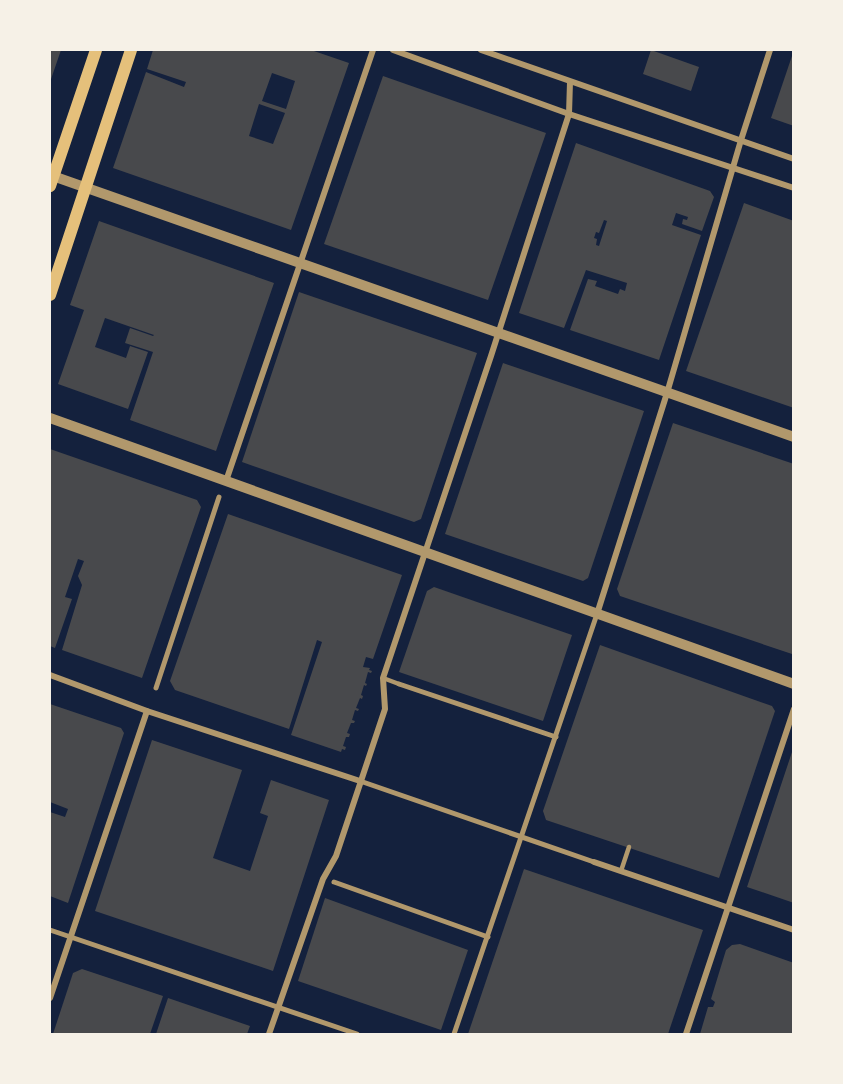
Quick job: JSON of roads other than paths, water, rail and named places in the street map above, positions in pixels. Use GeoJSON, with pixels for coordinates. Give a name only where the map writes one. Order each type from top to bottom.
{"type":"FeatureCollection","features":[{"type":"Feature","properties":{"kind":"main road"},"geometry":{"type":"LineString","coordinates":[[51,179],[96,50]]}},
{"type":"Feature","properties":{"kind":"main road"},"geometry":{"type":"LineString","coordinates":[[50,295],[131,50]]}},
{"type":"Feature","properties":{"kind":"street"},"geometry":{"type":"LineString","coordinates":[[226,481],[373,50]]}},
{"type":"Feature","properties":{"kind":"street"},"geometry":{"type":"LineString","coordinates":[[393,50],[569,114],[794,189]]}},
{"type":"Feature","properties":{"kind":"street"},"geometry":{"type":"LineString","coordinates":[[481,50],[794,159]]}},
{"type":"Feature","properties":{"kind":"street"},"geometry":{"type":"LineString","coordinates":[[454,1035],[597,614],[667,393],[741,140],[770,50]]}},
{"type":"Feature","properties":{"kind":"street"},"geometry":{"type":"LineString","coordinates":[[269,1035],[322,879],[336,856],[386,709],[383,678],[569,114],[570,82]]}},
{"type":"Feature","properties":{"kind":"street"},"geometry":{"type":"LineString","coordinates":[[51,179],[85,188],[794,437]]}},
{"type":"Feature","properties":{"kind":"street"},"geometry":{"type":"LineString","coordinates":[[50,418],[794,684]]}},
{"type":"Feature","properties":{"kind":"street"},"geometry":{"type":"LineString","coordinates":[[156,688],[219,497]]}},
{"type":"Feature","properties":{"kind":"street"},"geometry":{"type":"LineString","coordinates":[[50,675],[147,711],[523,836],[794,930]]}},
{"type":"Feature","properties":{"kind":"street"},"geometry":{"type":"LineString","coordinates":[[399,684],[556,737]]}},
{"type":"Feature","properties":{"kind":"street"},"geometry":{"type":"LineString","coordinates":[[686,1035],[794,709]]}},
{"type":"Feature","properties":{"kind":"street"},"geometry":{"type":"LineString","coordinates":[[50,998],[147,711]]}},
{"type":"Feature","properties":{"kind":"street"},"geometry":{"type":"LineString","coordinates":[[334,882],[488,937]]}},
{"type":"Feature","properties":{"kind":"street"},"geometry":{"type":"LineString","coordinates":[[50,930],[357,1035]]}},
{"type":"Feature","properties":{"kind":"lane"},"geometry":{"type":"LineString","coordinates":[[383,678],[399,684]]}},
{"type":"Feature","properties":{"kind":"lane"},"geometry":{"type":"LineString","coordinates":[[621,871],[629,848]]}},
{"type":"Feature","properties":{"kind":"lane"},"geometry":{"type":"LineString","coordinates":[[322,879],[334,882]]}}]}
